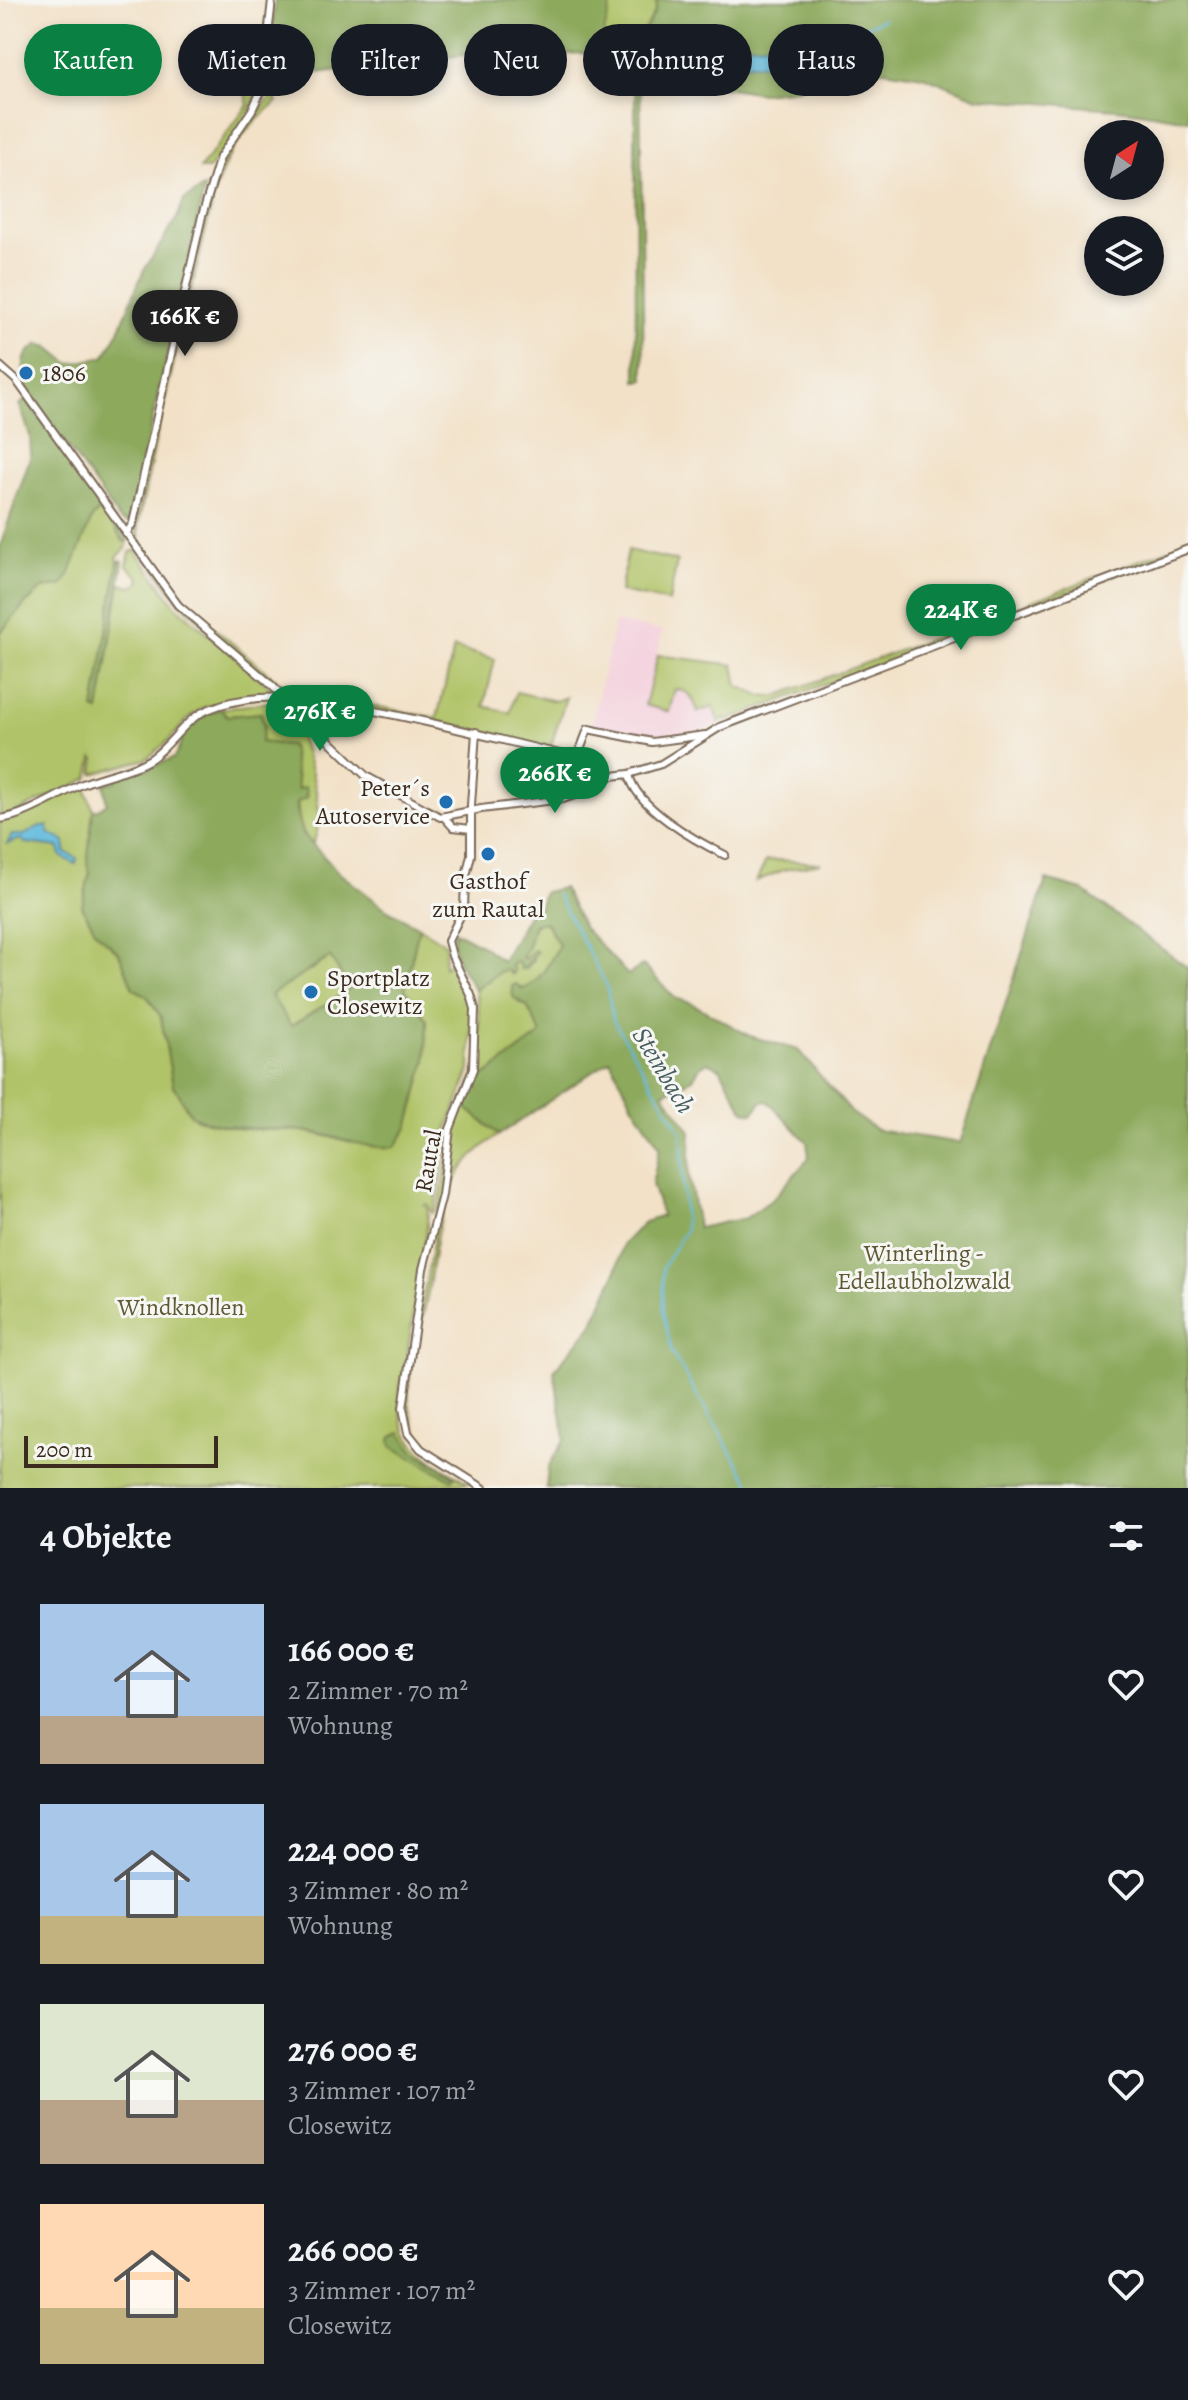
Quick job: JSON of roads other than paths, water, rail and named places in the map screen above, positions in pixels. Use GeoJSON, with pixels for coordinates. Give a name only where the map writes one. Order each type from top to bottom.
{"type":"FeatureCollection","features":[{"type":"Feature","properties":{"kind":"street"},"geometry":{"type":"LineString","coordinates":[[126,534],[133,523],[216,166],[262,89],[272,0]]}},
{"type":"Feature","properties":{"kind":"street"},"geometry":{"type":"LineString","coordinates":[[0,366],[17,381],[178,605],[373,781],[429,813],[445,818],[453,827],[471,829]]}},
{"type":"Feature","properties":{"kind":"street"},"geometry":{"type":"LineString","coordinates":[[445,818],[471,811],[563,799],[578,794],[603,777],[629,774],[661,764],[723,726],[1188,549]]}},
{"type":"Feature","properties":{"kind":"street"},"geometry":{"type":"LineString","coordinates":[[0,819],[16,816],[91,780],[147,761],[193,718],[207,710],[227,704],[283,697],[379,711],[476,732],[577,758],[592,765],[603,777]]}},
{"type":"Feature","properties":{"kind":"street"},"geometry":{"type":"LineString","coordinates":[[577,758],[588,729],[652,742],[705,735]]}},
{"type":"Feature","properties":{"kind":"street","name":"Rautal"},"geometry":{"type":"LineString","coordinates":[[476,732],[471,855],[465,880],[464,908],[448,941],[475,1009],[473,1069],[450,1129],[442,1195],[423,1269],[403,1408],[408,1433],[421,1449],[483,1488]]}},
{"type":"Feature","properties":{"kind":"street"},"geometry":{"type":"LineString","coordinates":[[629,774],[639,796],[654,811],[725,855]]}},
{"type":"Feature","properties":{"kind":"water"},"geometry":{"type":"Polygon","coordinates":[[[768,44],[768,64],[752,63],[752,45],[768,44]]]}},
{"type":"Feature","properties":{"kind":"water"},"geometry":{"type":"Polygon","coordinates":[[[40,826],[48,826],[49,833],[65,842],[65,852],[77,858],[76,864],[62,857],[58,847],[25,843],[21,839],[7,844],[12,835],[24,835],[40,826]]]}},
{"type":"Feature","properties":{"kind":"waterway"},"geometry":{"type":"LineString","coordinates":[[872,24],[884,19]]}},
{"type":"Feature","properties":{"kind":"waterway"},"geometry":{"type":"LineString","coordinates":[[842,24],[852,24]]}},
{"type":"Feature","properties":{"kind":"waterway","name":"Steinbach"},"geometry":{"type":"LineString","coordinates":[[557,894],[607,986],[613,1020],[681,1132],[685,1231],[663,1267],[663,1312],[672,1353],[753,1488]]}},
{"type":"Feature","properties":{"kind":"place","name":"1806"},"geometry":{"type":"Point","coordinates":[26,373]}},
{"type":"Feature","properties":{"kind":"place","name":"Peter´s Autoservice"},"geometry":{"type":"Point","coordinates":[446,802]}},
{"type":"Feature","properties":{"kind":"place","name":"Gasthof zum Rautal"},"geometry":{"type":"Point","coordinates":[488,854]}},
{"type":"Feature","properties":{"kind":"place","name":"Sportplatz Closewitz"},"geometry":{"type":"Point","coordinates":[311,992]}},
{"type":"Feature","properties":{"kind":"park label","name":"Winterling - Edellaubholzwald"},"geometry":{"type":"Point","coordinates":[924,1267]}},
{"type":"Feature","properties":{"kind":"park label","name":"Windknollen"},"geometry":{"type":"Point","coordinates":[181,1307]}}]}
